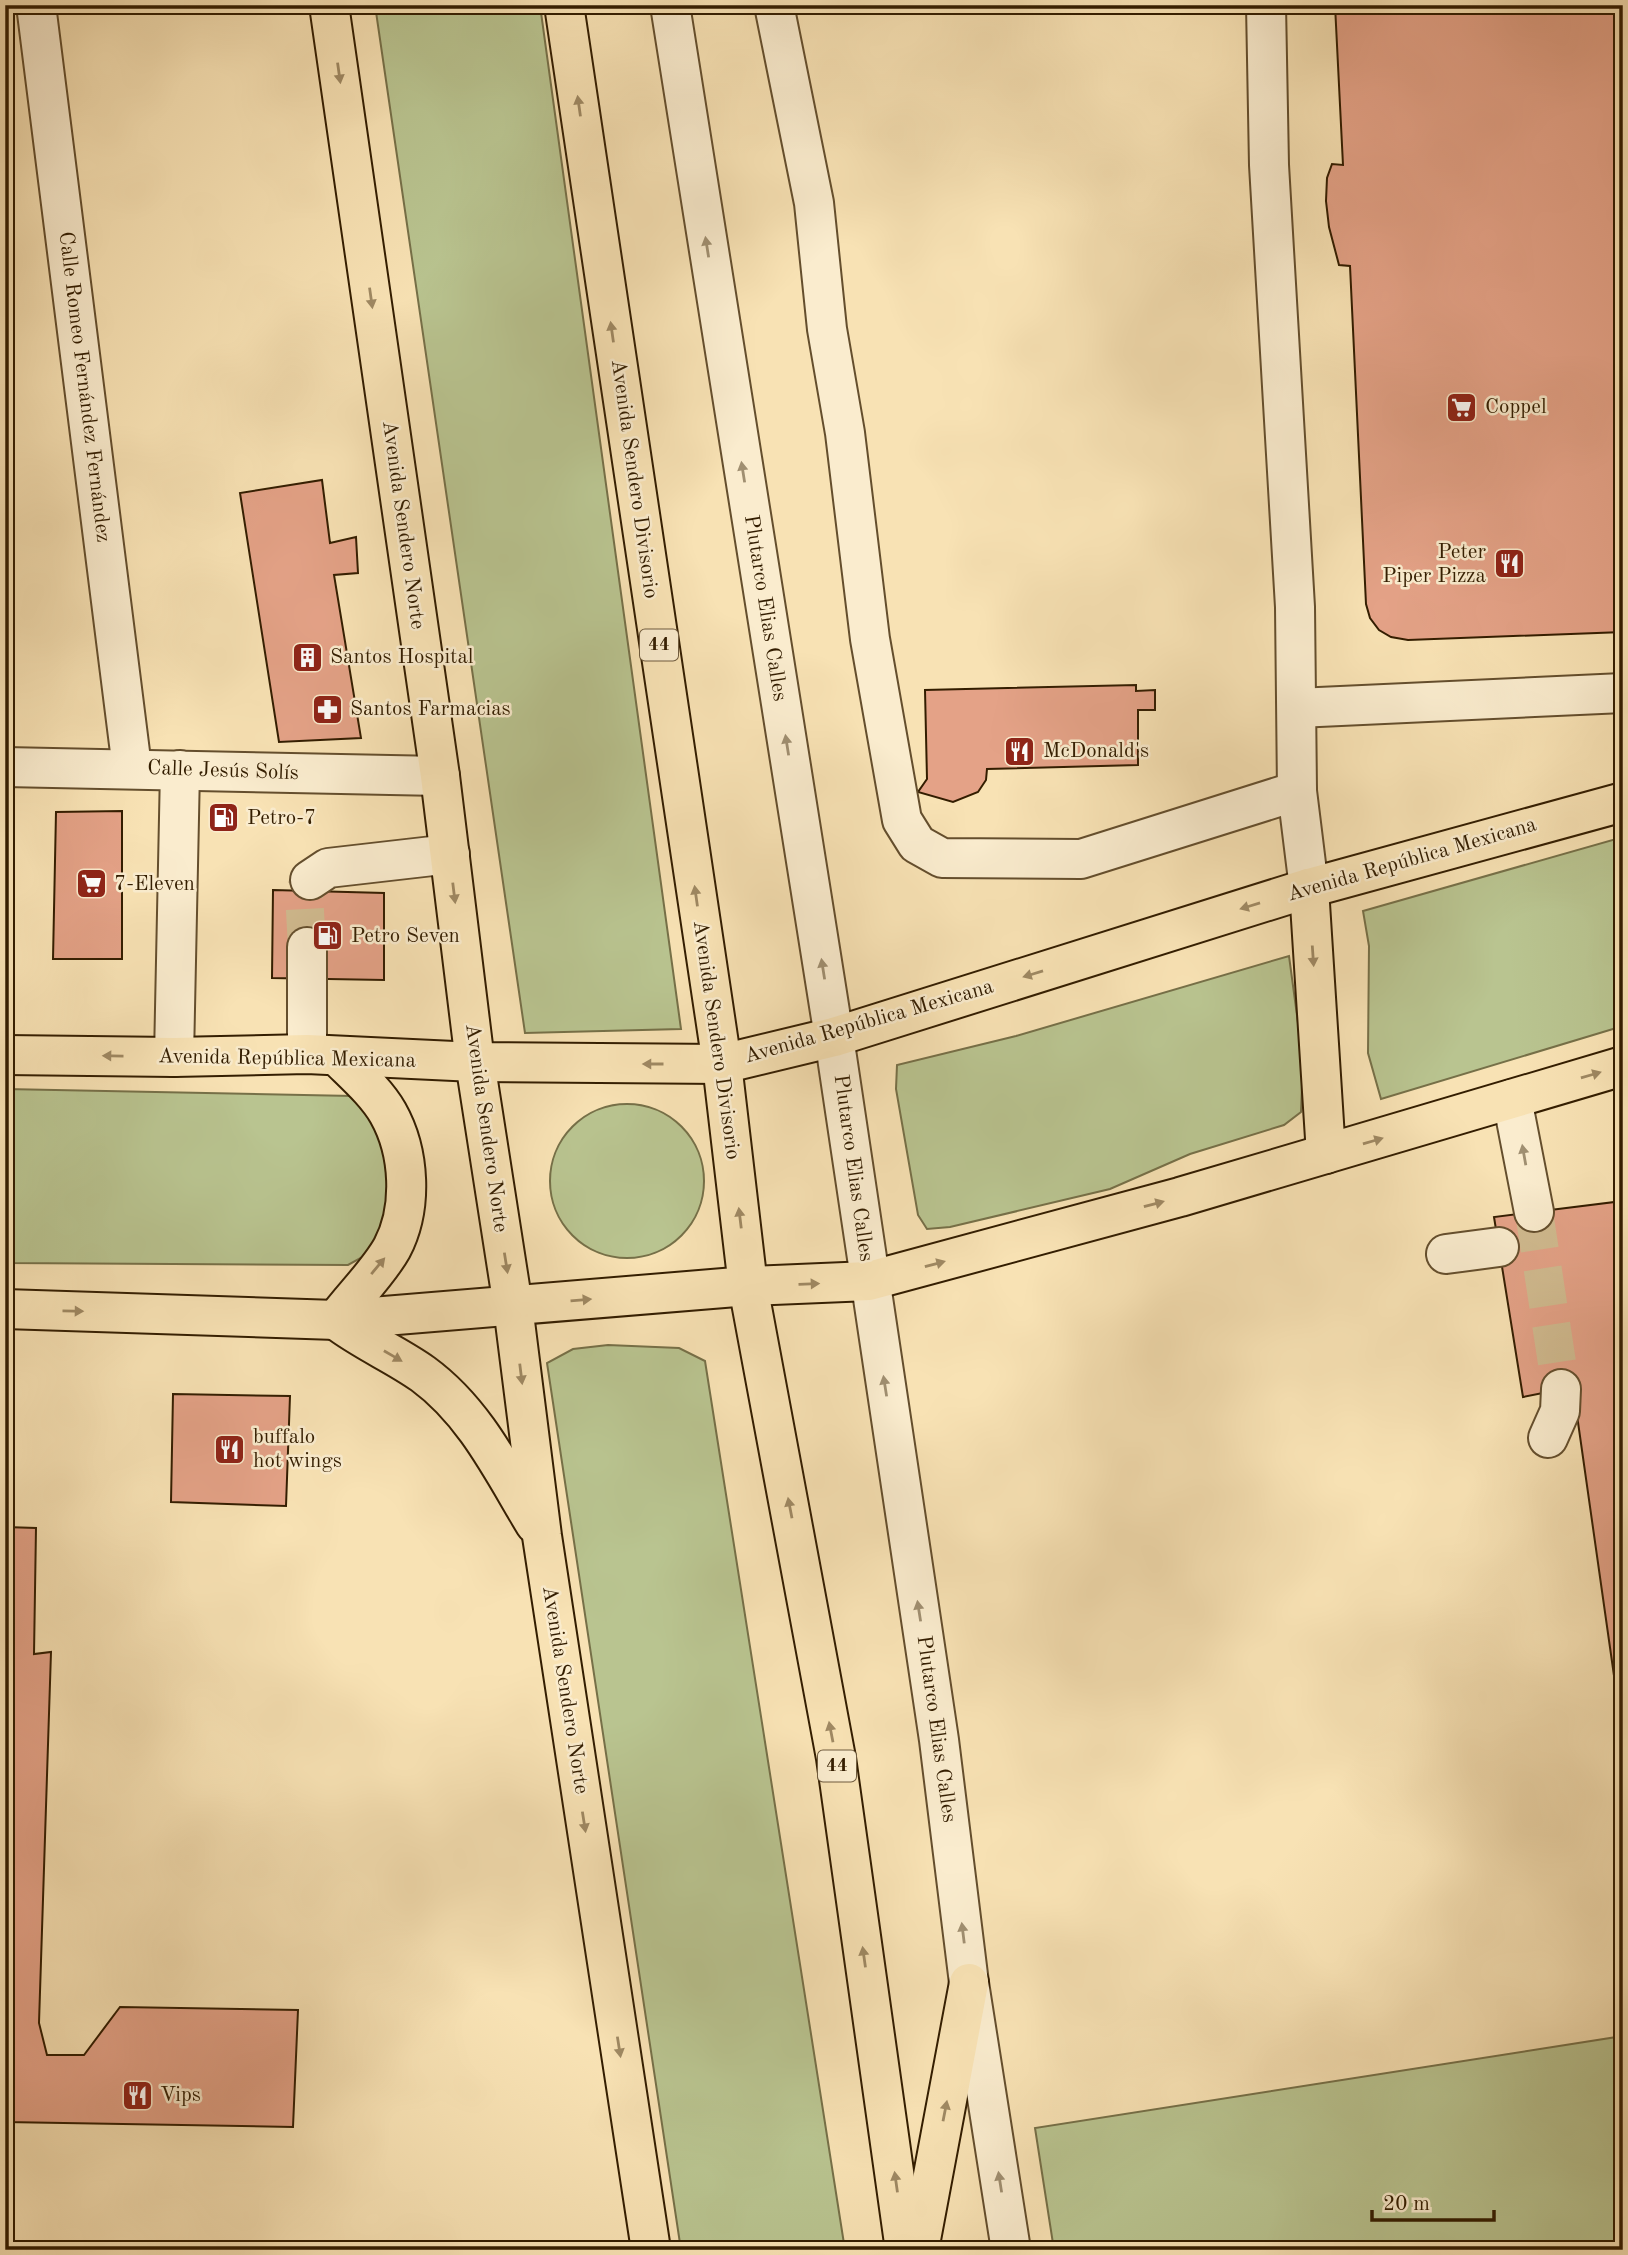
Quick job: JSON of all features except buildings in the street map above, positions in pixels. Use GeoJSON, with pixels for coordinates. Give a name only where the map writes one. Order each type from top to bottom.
{"type":"FeatureCollection","features":[{"type":"Feature","properties":{"kind":"main road","name":"Avenida Sendero Norte"},"geometry":{"type":"LineString","coordinates":[[329,5],[440,776],[475,1062],[513,1306],[542,1536],[651,2250]]}},
{"type":"Feature","properties":{"kind":"main road","name":"Avenida Sendero Divisorio"},"geometry":{"type":"LineString","coordinates":[[564,5],[722,1064],[748,1286]]}},
{"type":"Feature","properties":{"kind":"main road","name":"Avenida República Mexicana"},"geometry":{"type":"LineString","coordinates":[[5,1055],[322,1056],[475,1062],[722,1064],[834,1037],[1309,888],[1623,802]]}},
{"type":"Feature","properties":{"kind":"main road"},"geometry":{"type":"LineString","coordinates":[[1309,888],[1326,1154]]}},
{"type":"Feature","properties":{"kind":"main road"},"geometry":{"type":"LineString","coordinates":[[322,1056],[387,1112],[398,1136],[404,1165],[406,1196],[402,1227],[390,1251],[336,1320]]}},
{"type":"Feature","properties":{"kind":"main road"},"geometry":{"type":"LineString","coordinates":[[5,1310],[336,1320],[748,1286],[869,1282],[1326,1154],[1623,1066]]}},
{"type":"Feature","properties":{"kind":"main road","name":"44"},"geometry":{"type":"LineString","coordinates":[[748,1286],[836,1758],[905,2250]]}},
{"type":"Feature","properties":{"kind":"main road"},"geometry":{"type":"LineString","coordinates":[[336,1320],[354,1334],[422,1373],[443,1390],[474,1424],[542,1536]]}},
{"type":"Feature","properties":{"kind":"main road"},"geometry":{"type":"LineString","coordinates":[[919,2250],[970,1983]]}},
{"type":"Feature","properties":{"kind":"street","name":"Calle Romeo Fernández Fernández"},"geometry":{"type":"LineString","coordinates":[[36,5],[132,768]]}},
{"type":"Feature","properties":{"kind":"street","name":"Plutarco Elias Calles"},"geometry":{"type":"LineString","coordinates":[[670,5],[834,1037],[937,1727],[970,1983],[1011,2250]]}},
{"type":"Feature","properties":{"kind":"street"},"geometry":{"type":"LineString","coordinates":[[774,5],[814,203],[827,329],[845,433],[870,639],[902,820],[917,844],[942,858],[1081,859],[1297,790]]}},
{"type":"Feature","properties":{"kind":"street"},"geometry":{"type":"LineString","coordinates":[[1266,5],[1269,165],[1295,607],[1297,790],[1309,888]]}},
{"type":"Feature","properties":{"kind":"street"},"geometry":{"type":"LineString","coordinates":[[1297,708],[1623,692]]}},
{"type":"Feature","properties":{"kind":"street","name":"Calle Jesús Solís"},"geometry":{"type":"LineString","coordinates":[[5,767],[440,776]]}},
{"type":"Feature","properties":{"kind":"street"},"geometry":{"type":"LineString","coordinates":[[174,1057],[180,770]]}},
{"type":"Feature","properties":{"kind":"street"},"geometry":{"type":"LineString","coordinates":[[310,880],[328,868],[450,853]]}},
{"type":"Feature","properties":{"kind":"street"},"geometry":{"type":"LineString","coordinates":[[307,947],[322,1056]]}},
{"type":"Feature","properties":{"kind":"street"},"geometry":{"type":"LineString","coordinates":[[1512,1099],[1535,1213]]}},
{"type":"Feature","properties":{"kind":"street"},"geometry":{"type":"LineString","coordinates":[[1446,1254],[1499,1247]]}},
{"type":"Feature","properties":{"kind":"street"},"geometry":{"type":"LineString","coordinates":[[1548,1438],[1560,1411],[1560,1389]]}},
{"type":"Feature","properties":{"kind":"green space"},"geometry":{"type":"Polygon","coordinates":[[[375,5],[540,5],[681,1029],[525,1033],[375,5]]]}},
{"type":"Feature","properties":{"kind":"green space"},"geometry":{"type":"Polygon","coordinates":[[[1623,837],[1623,1026],[1381,1099],[1368,1053],[1369,946],[1363,911],[1623,837]]]}},
{"type":"Feature","properties":{"kind":"green space"},"geometry":{"type":"Polygon","coordinates":[[[1289,956],[1303,1060],[1301,1112],[1284,1125],[1190,1154],[1110,1189],[950,1227],[927,1229],[918,1215],[896,1089],[897,1065],[1016,1036],[1289,956]]]}},
{"type":"Feature","properties":{"kind":"green space"},"geometry":{"type":"Polygon","coordinates":[[[5,1089],[353,1096],[384,1138],[390,1209],[368,1254],[348,1265],[5,1263],[5,1089]]]}},
{"type":"Feature","properties":{"kind":"green space"},"geometry":{"type":"Polygon","coordinates":[[[627,1104],[656,1110],[681,1127],[698,1152],[704,1181],[698,1210],[681,1235],[656,1252],[627,1258],[598,1252],[573,1235],[556,1210],[550,1181],[556,1152],[573,1127],[598,1110],[627,1104]]]}},
{"type":"Feature","properties":{"kind":"green space"},"geometry":{"type":"Polygon","coordinates":[[[608,1345],[679,1348],[705,1361],[845,2250],[681,2250],[547,1363],[573,1349],[608,1345]]]}},
{"type":"Feature","properties":{"kind":"green space"},"geometry":{"type":"Polygon","coordinates":[[[1623,2036],[1623,2250],[1054,2250],[1035,2128],[1623,2036]]]}},
{"type":"Feature","properties":{"kind":"tunnel"},"geometry":{"type":"LineString","coordinates":[[307,947],[304,893],[310,880]]}},
{"type":"Feature","properties":{"kind":"tunnel"},"geometry":{"type":"LineString","coordinates":[[1534,1212],[1561,1389]]}},
{"type":"Feature","properties":{"kind":"place","name":"Coppel"},"geometry":{"type":"Point","coordinates":[1462,407]}},
{"type":"Feature","properties":{"kind":"place","name":"Peter Piper Pizza"},"geometry":{"type":"Point","coordinates":[1509,564]}},
{"type":"Feature","properties":{"kind":"place","name":"Santos Hospital"},"geometry":{"type":"Point","coordinates":[307,657]}},
{"type":"Feature","properties":{"kind":"place","name":"Santos Farmacias"},"geometry":{"type":"Point","coordinates":[327,709]}},
{"type":"Feature","properties":{"kind":"place","name":"McDonald's"},"geometry":{"type":"Point","coordinates":[1020,751]}},
{"type":"Feature","properties":{"kind":"place","name":"Petro-7"},"geometry":{"type":"Point","coordinates":[224,818]}},
{"type":"Feature","properties":{"kind":"place","name":"7-Eleven"},"geometry":{"type":"Point","coordinates":[91,884]}},
{"type":"Feature","properties":{"kind":"place","name":"Petro Seven"},"geometry":{"type":"Point","coordinates":[328,936]}},
{"type":"Feature","properties":{"kind":"place","name":"buffalo hot wings"},"geometry":{"type":"Point","coordinates":[230,1449]}},
{"type":"Feature","properties":{"kind":"place","name":"Vips"},"geometry":{"type":"Point","coordinates":[137,2095]}}]}
